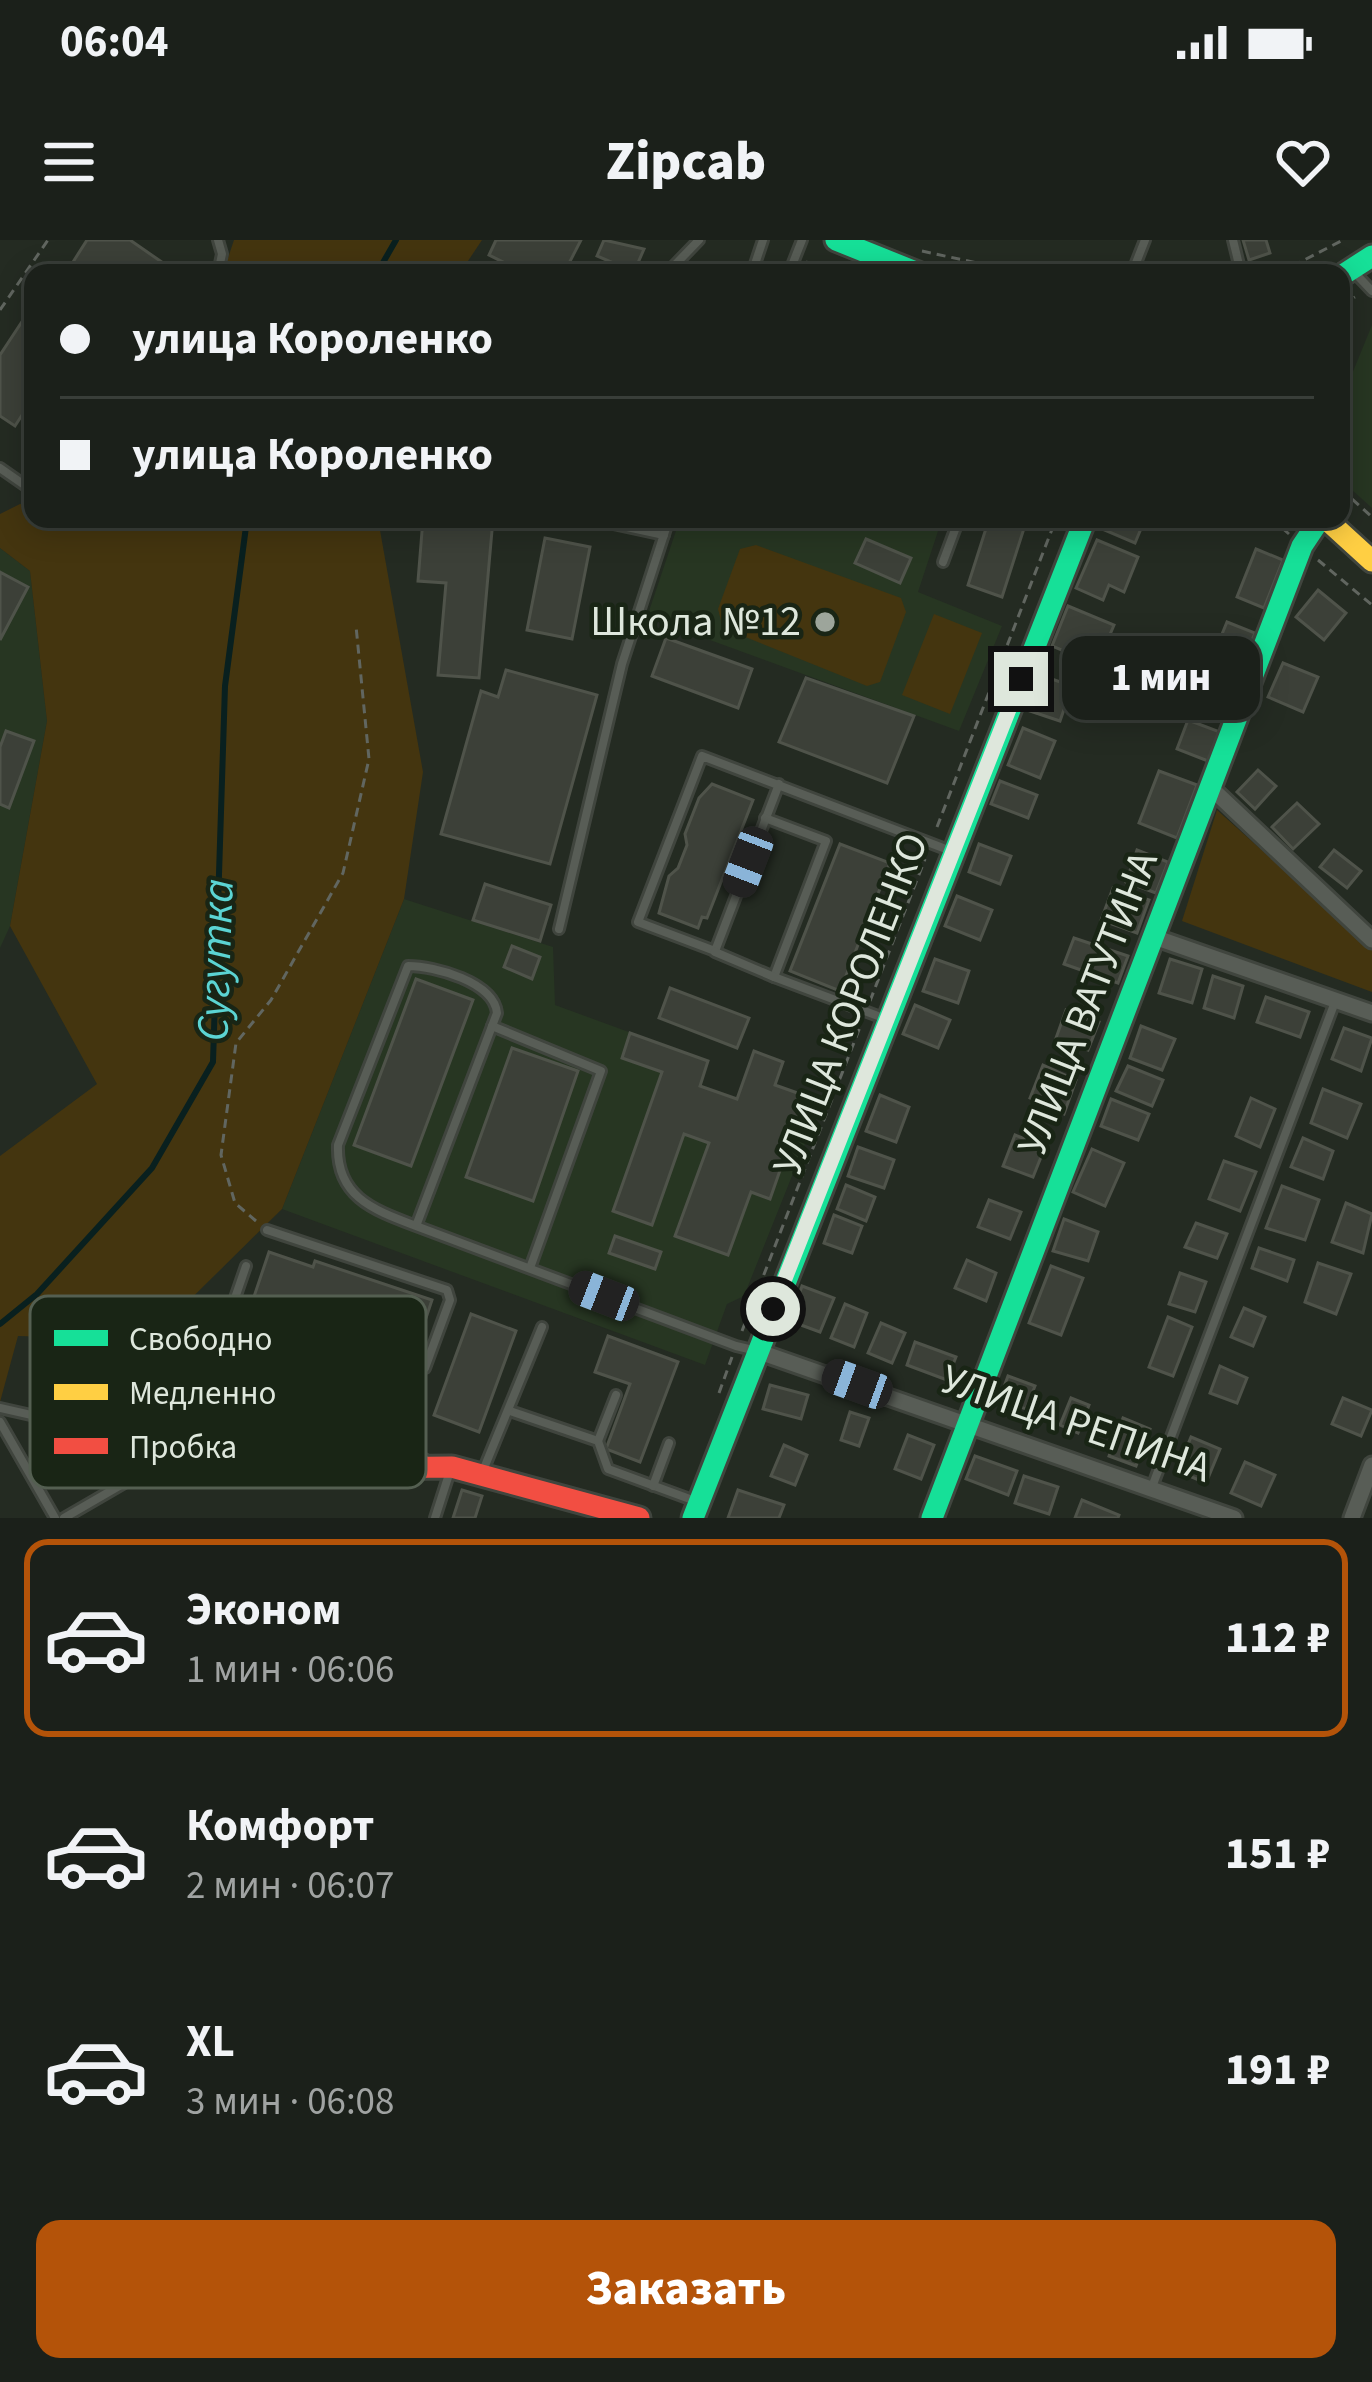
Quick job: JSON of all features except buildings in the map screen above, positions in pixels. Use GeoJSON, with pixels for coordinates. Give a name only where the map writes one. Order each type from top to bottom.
{"type":"FeatureCollection","features":[{"type":"Feature","properties":{"kind":"street"},"geometry":{"type":"LineString","coordinates":[[836,240],[905,264]]}},
{"type":"Feature","properties":{"kind":"street","name":"УЛИЦА КОРОЛЕНКО"},"geometry":{"type":"LineString","coordinates":[[696,1510],[1081,528]]}},
{"type":"Feature","properties":{"kind":"street","name":"УЛИЦА ВАТУТИНА"},"geometry":{"type":"LineString","coordinates":[[932,1518],[1157,938],[1302,546],[1316,528]]}},
{"type":"Feature","properties":{"kind":"street"},"geometry":{"type":"LineString","coordinates":[[1334,528],[1372,561]]}},
{"type":"Feature","properties":{"kind":"street"},"geometry":{"type":"LineString","coordinates":[[1211,788],[1372,940]]}},
{"type":"Feature","properties":{"kind":"street"},"geometry":{"type":"LineString","coordinates":[[1157,938],[1372,1013]]}},
{"type":"Feature","properties":{"kind":"street","name":"УЛИЦА РЕПИНА"},"geometry":{"type":"LineString","coordinates":[[757,1351],[1234,1518]]}},
{"type":"Feature","properties":{"kind":"street"},"geometry":{"type":"LineString","coordinates":[[426,1465],[481,1474],[601,1513],[639,1518]]}},
{"type":"Feature","properties":{"kind":"street"},"geometry":{"type":"LineString","coordinates":[[1352,1518],[1372,1465]]}},
{"type":"Feature","properties":{"kind":"lane"},"geometry":{"type":"LineString","coordinates":[[676,264],[699,240]]}},
{"type":"Feature","properties":{"kind":"lane"},"geometry":{"type":"LineString","coordinates":[[632,528],[664,535]]}},
{"type":"Feature","properties":{"kind":"lane"},"geometry":{"type":"LineString","coordinates":[[559,929],[622,664],[667,528]]}},
{"type":"Feature","properties":{"kind":"lane"},"geometry":{"type":"LineString","coordinates":[[943,562],[956,528]]}},
{"type":"Feature","properties":{"kind":"lane"},"geometry":{"type":"LineString","coordinates":[[887,1019],[638,922],[702,756],[953,852]]}},
{"type":"Feature","properties":{"kind":"lane"},"geometry":{"type":"LineString","coordinates":[[715,951],[779,784]]}},
{"type":"Feature","properties":{"kind":"lane"},"geometry":{"type":"LineString","coordinates":[[766,818],[826,841],[774,976]]}},
{"type":"Feature","properties":{"kind":"lane"},"geometry":{"type":"LineString","coordinates":[[416,1226],[492,1025],[496,1000],[484,989],[422,966],[408,966],[400,976],[338,1145],[338,1160],[350,1193],[368,1208],[416,1226],[530,1268],[757,1351]]}},
{"type":"Feature","properties":{"kind":"lane"},"geometry":{"type":"LineString","coordinates":[[1151,1489],[1335,1001]]}},
{"type":"Feature","properties":{"kind":"lane"},"geometry":{"type":"LineString","coordinates":[[492,1025],[601,1071],[530,1268]]}},
{"type":"Feature","properties":{"kind":"lane"},"geometry":{"type":"LineString","coordinates":[[267,1230],[446,1290],[449,1300],[426,1365]]}},
{"type":"Feature","properties":{"kind":"lane"},"geometry":{"type":"LineString","coordinates":[[236,1296],[246,1266]]}},
{"type":"Feature","properties":{"kind":"lane"},"geometry":{"type":"LineString","coordinates":[[481,1474],[542,1327]]}},
{"type":"Feature","properties":{"kind":"lane"},"geometry":{"type":"LineString","coordinates":[[616,1396],[598,1441],[608,1469],[696,1510]]}},
{"type":"Feature","properties":{"kind":"lane"},"geometry":{"type":"LineString","coordinates":[[0,1408],[30,1415]]}},
{"type":"Feature","properties":{"kind":"lane"},"geometry":{"type":"LineString","coordinates":[[510,1411],[598,1441]]}},
{"type":"Feature","properties":{"kind":"lane"},"geometry":{"type":"LineString","coordinates":[[0,1422],[30,1471]]}},
{"type":"Feature","properties":{"kind":"lane"},"geometry":{"type":"LineString","coordinates":[[653,1486],[669,1443]]}},
{"type":"Feature","properties":{"kind":"lane"},"geometry":{"type":"LineString","coordinates":[[426,1456],[442,1465],[435,1518]]}},
{"type":"Feature","properties":{"kind":"lane"},"geometry":{"type":"LineString","coordinates":[[41,1488],[59,1518],[114,1488]]}},
{"type":"Feature","properties":{"kind":"path"},"geometry":{"type":"LineString","coordinates":[[1296,264],[1343,240]]}},
{"type":"Feature","properties":{"kind":"path"},"geometry":{"type":"LineString","coordinates":[[0,310],[24,274]]}},
{"type":"Feature","properties":{"kind":"path"},"geometry":{"type":"LineString","coordinates":[[1282,528],[1372,605]]}},
{"type":"Feature","properties":{"kind":"path"},"geometry":{"type":"LineString","coordinates":[[267,1230],[235,1203],[221,1155],[236,1043],[271,1000],[343,874],[369,759],[356,626]]}},
{"type":"Feature","properties":{"kind":"shaded area"},"geometry":{"type":"Polygon","coordinates":[[[234,240],[482,240],[466,264],[226,264],[234,240]]]}},
{"type":"Feature","properties":{"kind":"shaded area"},"geometry":{"type":"Polygon","coordinates":[[[1372,325],[1372,508],[1350,488],[1350,379],[1372,325]]]}},
{"type":"Feature","properties":{"kind":"shaded area"},"geometry":{"type":"Polygon","coordinates":[[[24,505],[24,528],[380,528],[423,772],[404,899],[282,1209],[194,1296],[30,1296],[30,1336],[18,1336],[0,1402],[0,1156],[97,1084],[10,926],[47,721],[30,571],[0,548],[0,514],[24,505]]]}},
{"type":"Feature","properties":{"kind":"shaded area","name":"Школа №12"},"geometry":{"type":"Polygon","coordinates":[[[677,528],[939,528],[918,592],[1002,626],[959,731],[647,617],[677,528]]]}},
{"type":"Feature","properties":{"kind":"shaded area"},"geometry":{"type":"Polygon","coordinates":[[[756,545],[901,598],[906,612],[880,682],[867,686],[723,628],[718,609],[740,549],[756,545]]]}},
{"type":"Feature","properties":{"kind":"shaded area"},"geometry":{"type":"Polygon","coordinates":[[[0,548],[30,571],[47,721],[10,926],[0,948],[0,548]]]}},
{"type":"Feature","properties":{"kind":"shaded area"},"geometry":{"type":"Polygon","coordinates":[[[934,614],[982,633],[950,714],[902,695],[934,614]]]}},
{"type":"Feature","properties":{"kind":"shaded area"},"geometry":{"type":"Polygon","coordinates":[[[1217,810],[1372,949],[1372,992],[1182,921],[1217,810]]]}},
{"type":"Feature","properties":{"kind":"shaded area"},"geometry":{"type":"Polygon","coordinates":[[[404,899],[553,947],[555,1005],[708,1061],[700,1086],[737,1099],[754,1051],[783,1062],[776,1085],[822,1101],[744,1296],[727,1304],[705,1365],[282,1209],[404,899]]]}},
{"type":"Feature","properties":{"kind":"waterway","name":"Сугутка"},"geometry":{"type":"LineString","coordinates":[[382,264],[396,240]]}},
{"type":"Feature","properties":{"kind":"waterway","name":"Сугутка"},"geometry":{"type":"LineString","coordinates":[[35,1296],[152,1168],[213,1062],[225,686],[246,528]]}},
{"type":"Feature","properties":{"kind":"waterway","name":"Сугутка"},"geometry":{"type":"LineString","coordinates":[[0,1324],[30,1300]]}},
{"type":"Feature","properties":{"kind":"traffic: fast"},"geometry":{"type":"LineString","coordinates":[[836,240],[896,264]]}},
{"type":"Feature","properties":{"kind":"traffic: fast"},"geometry":{"type":"LineString","coordinates":[[1350,270],[1372,256]]}},
{"type":"Feature","properties":{"kind":"traffic: fast"},"geometry":{"type":"LineString","coordinates":[[693,1518],[1081,528]]}},
{"type":"Feature","properties":{"kind":"traffic: fast"},"geometry":{"type":"LineString","coordinates":[[932,1518],[1302,546],[1314,528]]}},
{"type":"Feature","properties":{"kind":"traffic: slow"},"geometry":{"type":"LineString","coordinates":[[1336,528],[1372,561]]}},
{"type":"Feature","properties":{"kind":"traffic: jam"},"geometry":{"type":"LineString","coordinates":[[426,1467],[452,1467],[639,1518]]}},
{"type":"Feature","properties":{"kind":"place","name":"Школа №12"},"geometry":{"type":"Point","coordinates":[825,622]}},
{"type":"Feature","properties":{"kind":"route"},"geometry":{"type":"LineString","coordinates":[[773,1309],[1021,679]]}}]}
